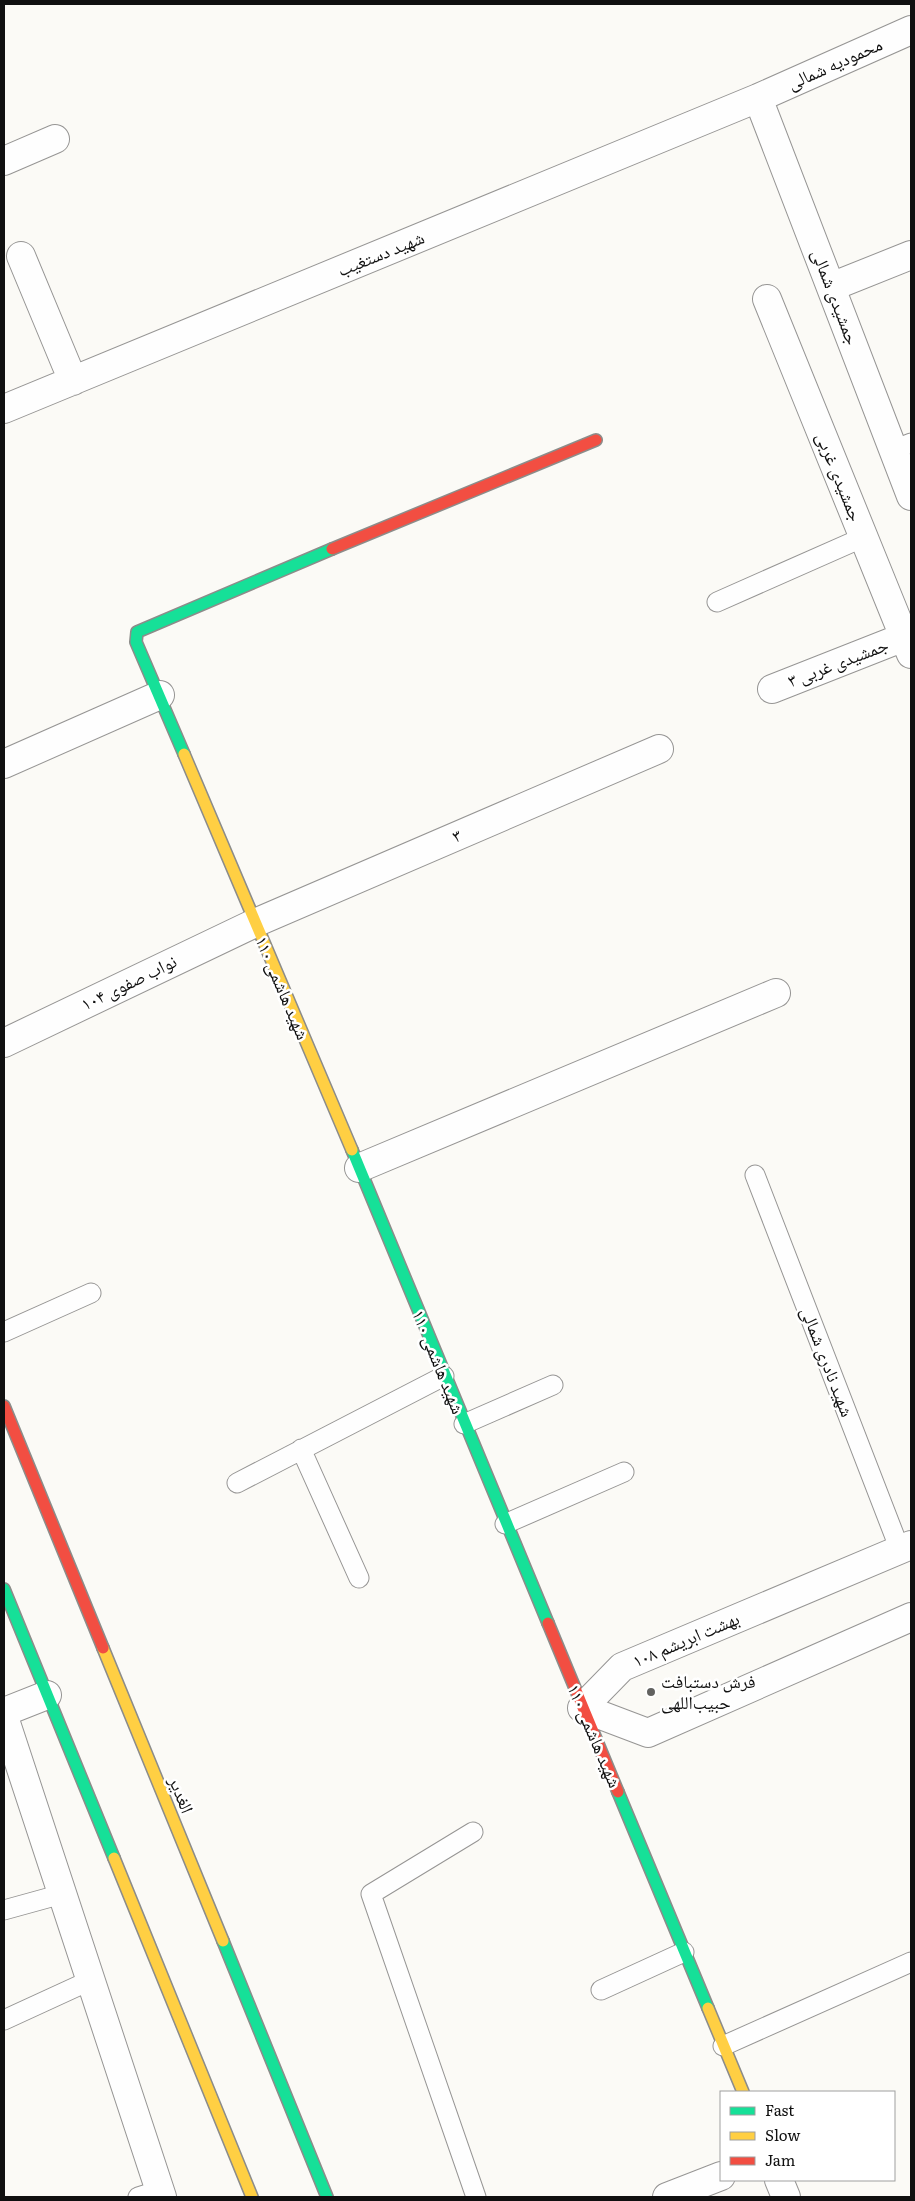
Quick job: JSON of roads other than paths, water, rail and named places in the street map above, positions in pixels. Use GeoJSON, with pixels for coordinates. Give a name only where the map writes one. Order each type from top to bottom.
{"type":"FeatureCollection","features":[{"type":"Feature","properties":{"kind":"street","name":"محمودیه شمالی"},"geometry":{"type":"LineString","coordinates":[[758,98],[911,30]]}},
{"type":"Feature","properties":{"kind":"street","name":"جمشیدی شمالی"},"geometry":{"type":"LineString","coordinates":[[758,98],[831,287],[902,447],[911,496]]}},
{"type":"Feature","properties":{"kind":"street","name":"شهید دستغیب"},"geometry":{"type":"LineString","coordinates":[[4,409],[758,98]]}},
{"type":"Feature","properties":{"kind":"street"},"geometry":{"type":"LineString","coordinates":[[4,161],[55,139]]}},
{"type":"Feature","properties":{"kind":"street"},"geometry":{"type":"LineString","coordinates":[[831,287],[911,255]]}},
{"type":"Feature","properties":{"kind":"street"},"geometry":{"type":"LineString","coordinates":[[21,256],[73,381]]}},
{"type":"Feature","properties":{"kind":"street","name":"جمشیدی غربی"},"geometry":{"type":"LineString","coordinates":[[767,299],[908,646]]}},
{"type":"Feature","properties":{"kind":"street","name":"شهید هاشمی ۱۱۰"},"geometry":{"type":"LineString","coordinates":[[596,440],[165,618],[137,632],[136,642],[359,1168],[743,2091]]}},
{"type":"Feature","properties":{"kind":"street","name":"جمشیدی غربی ۳"},"geometry":{"type":"LineString","coordinates":[[772,689],[908,646]]}},
{"type":"Feature","properties":{"kind":"street"},"geometry":{"type":"LineString","coordinates":[[4,764],[160,696]]}},
{"type":"Feature","properties":{"kind":"street","name":"۳"},"geometry":{"type":"LineString","coordinates":[[255,923],[659,749]]}},
{"type":"Feature","properties":{"kind":"street","name":"نواب صفوی ۱۰۴"},"geometry":{"type":"LineString","coordinates":[[4,1043],[255,923]]}},
{"type":"Feature","properties":{"kind":"street"},"geometry":{"type":"LineString","coordinates":[[359,1168],[776,993]]}},
{"type":"Feature","properties":{"kind":"street","name":"الغدیر"},"geometry":{"type":"LineString","coordinates":[[4,1406],[327,2197]]}},
{"type":"Feature","properties":{"kind":"street","name":"بهشت ابریشم ۱۰۸"},"geometry":{"type":"LineString","coordinates":[[582,1708],[622,1667],[906,1547]]}},
{"type":"Feature","properties":{"kind":"street"},"geometry":{"type":"LineString","coordinates":[[4,1589],[252,2197]]}},
{"type":"Feature","properties":{"kind":"street"},"geometry":{"type":"LineString","coordinates":[[582,1708],[648,1734],[911,1617]]}},
{"type":"Feature","properties":{"kind":"street"},"geometry":{"type":"LineString","coordinates":[[4,1712],[47,1695]]}},
{"type":"Feature","properties":{"kind":"street"},"geometry":{"type":"LineString","coordinates":[[4,1717],[91,1980],[154,2195]]}},
{"type":"Feature","properties":{"kind":"street"},"geometry":{"type":"LineString","coordinates":[[667,2197],[720,2176]]}},
{"type":"Feature","properties":{"kind":"street"},"geometry":{"type":"LineString","coordinates":[[779,2181],[786,2197]]}},
{"type":"Feature","properties":{"kind":"lane"},"geometry":{"type":"LineString","coordinates":[[717,602],[864,537]]}},
{"type":"Feature","properties":{"kind":"lane","name":"شهید نادری شمالی"},"geometry":{"type":"LineString","coordinates":[[754,1175],[906,1547]]}},
{"type":"Feature","properties":{"kind":"lane"},"geometry":{"type":"LineString","coordinates":[[4,1332],[91,1293]]}},
{"type":"Feature","properties":{"kind":"lane"},"geometry":{"type":"LineString","coordinates":[[237,1483],[444,1376]]}},
{"type":"Feature","properties":{"kind":"lane"},"geometry":{"type":"LineString","coordinates":[[464,1424],[553,1385]]}},
{"type":"Feature","properties":{"kind":"lane"},"geometry":{"type":"LineString","coordinates":[[301,1449],[359,1578]]}},
{"type":"Feature","properties":{"kind":"lane"},"geometry":{"type":"LineString","coordinates":[[506,1524],[624,1472]]}},
{"type":"Feature","properties":{"kind":"lane"},"geometry":{"type":"LineString","coordinates":[[472,1832],[371,1894],[476,2197]]}},
{"type":"Feature","properties":{"kind":"lane"},"geometry":{"type":"LineString","coordinates":[[4,1910],[62,1894]]}},
{"type":"Feature","properties":{"kind":"lane"},"geometry":{"type":"LineString","coordinates":[[601,1990],[684,1952]]}},
{"type":"Feature","properties":{"kind":"lane"},"geometry":{"type":"LineString","coordinates":[[723,2046],[911,1962]]}},
{"type":"Feature","properties":{"kind":"lane"},"geometry":{"type":"LineString","coordinates":[[4,2020],[91,1980]]}},
{"type":"Feature","properties":{"kind":"place","name":"فرش دستبافت حبیب‌اللهی"},"geometry":{"type":"Point","coordinates":[651,1692]}}]}
